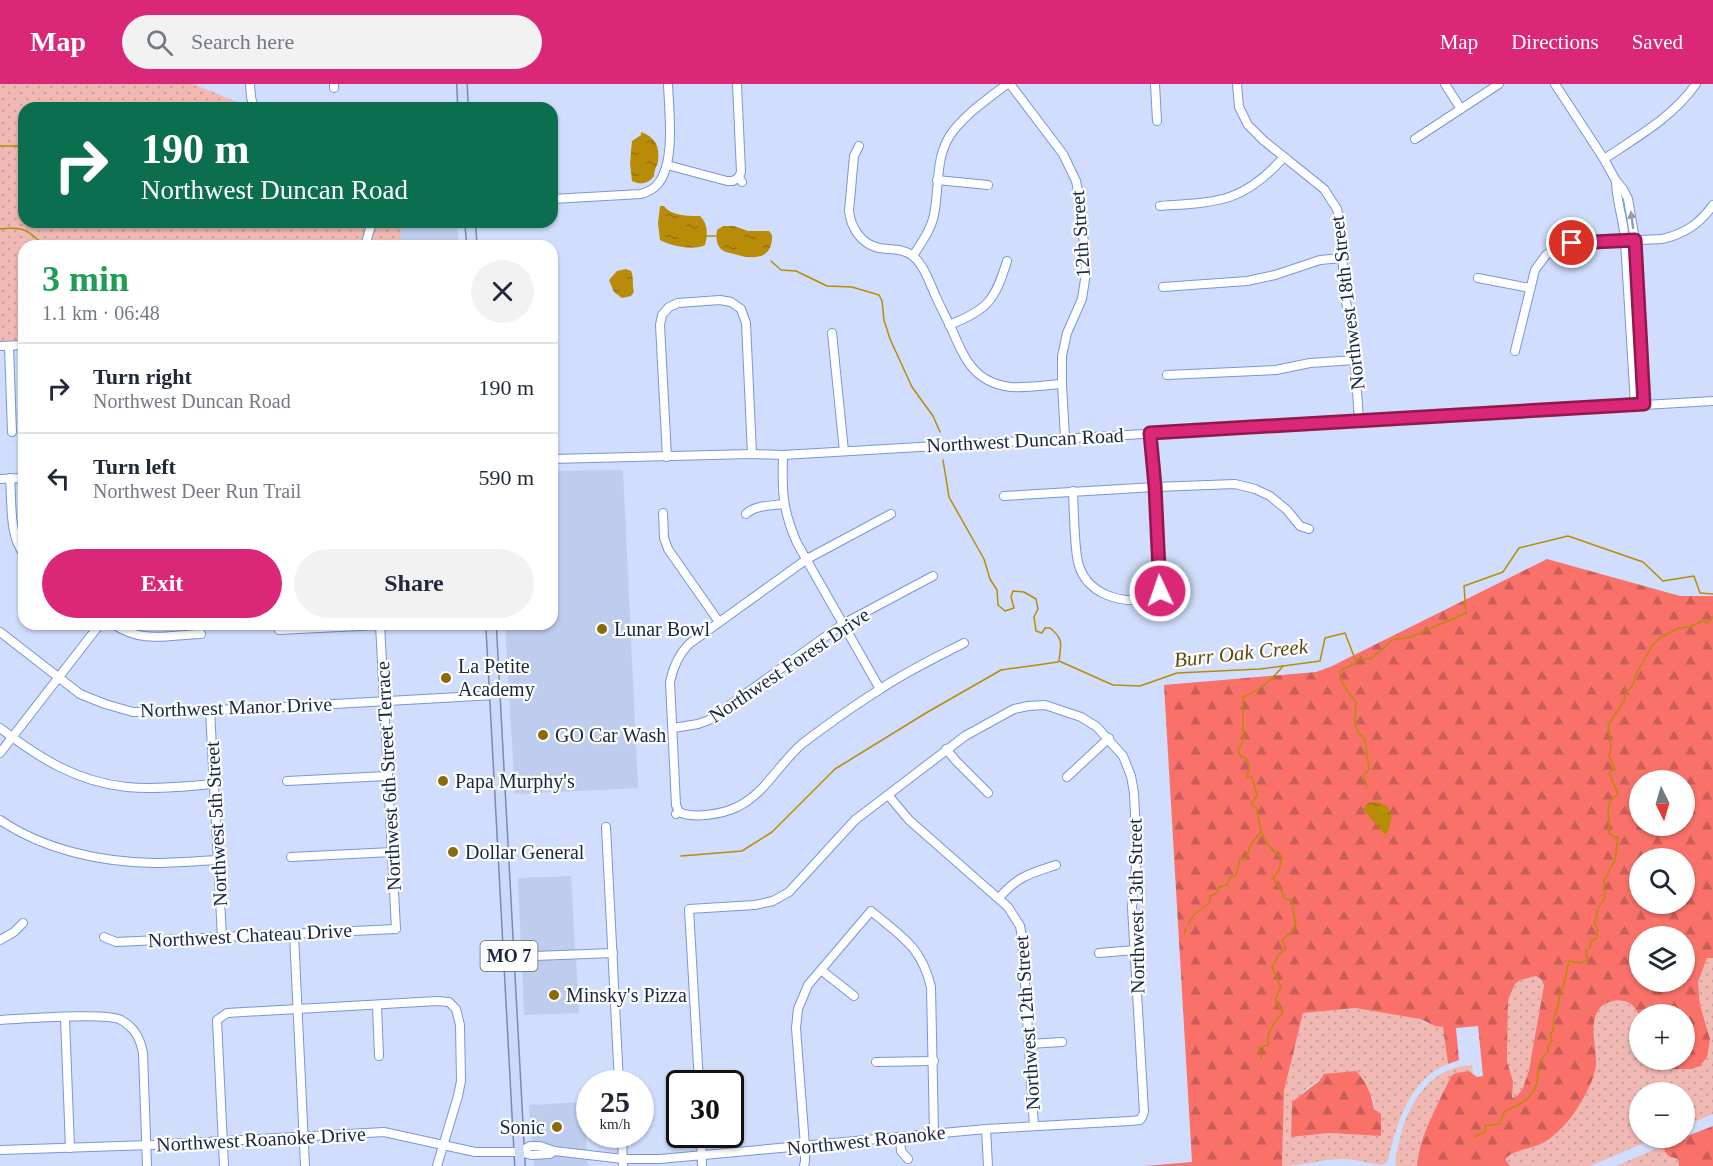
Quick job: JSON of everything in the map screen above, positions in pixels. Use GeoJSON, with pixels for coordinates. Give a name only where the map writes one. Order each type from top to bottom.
{"type":"FeatureCollection","features":[{"type":"Feature","properties":{"kind":"main road"},"geometry":{"type":"LineString","coordinates":[[462,84],[463,102]]}},
{"type":"Feature","properties":{"kind":"main road","name":"MO 7"},"geometry":{"type":"LineString","coordinates":[[491,630],[520,1166]]}},
{"type":"Feature","properties":{"kind":"street"},"geometry":{"type":"LineString","coordinates":[[250,84],[252,102]]}},
{"type":"Feature","properties":{"kind":"street"},"geometry":{"type":"LineString","coordinates":[[558,199],[641,194],[658,185],[667,165],[670,141],[668,84]]}},
{"type":"Feature","properties":{"kind":"street"},"geometry":{"type":"LineString","coordinates":[[667,165],[727,181],[740,180],[737,84]]}},
{"type":"Feature","properties":{"kind":"street"},"geometry":{"type":"LineString","coordinates":[[913,256],[928,232],[934,217],[937,180],[943,149],[953,130],[1008,84]]}},
{"type":"Feature","properties":{"kind":"street","name":"12th Street"},"geometry":{"type":"LineString","coordinates":[[1008,84],[1063,154],[1076,180],[1081,206],[1086,273],[1082,298],[1064,346],[1062,384],[1065,438]]}},
{"type":"Feature","properties":{"kind":"street"},"geometry":{"type":"LineString","coordinates":[[1155,84],[1157,121]]}},
{"type":"Feature","properties":{"kind":"street","name":"Northwest 18th Street"},"geometry":{"type":"LineString","coordinates":[[1237,84],[1239,107],[1248,125],[1323,189],[1336,209],[1340,222],[1345,297],[1353,335],[1359,420]]}},
{"type":"Feature","properties":{"kind":"street"},"geometry":{"type":"LineString","coordinates":[[1445,84],[1461,109]]}},
{"type":"Feature","properties":{"kind":"street"},"geometry":{"type":"LineString","coordinates":[[1415,139],[1499,84]]}},
{"type":"Feature","properties":{"kind":"street"},"geometry":{"type":"LineString","coordinates":[[1555,84],[1628,199],[1635,240],[1644,404]]}},
{"type":"Feature","properties":{"kind":"street"},"geometry":{"type":"LineString","coordinates":[[1604,159],[1668,115],[1696,84]]}},
{"type":"Feature","properties":{"kind":"street"},"geometry":{"type":"LineString","coordinates":[[859,146],[854,156],[849,211],[853,227],[857,234],[870,245],[913,256],[923,269],[967,362],[973,370],[988,381],[1017,387],[1062,384]]}},
{"type":"Feature","properties":{"kind":"street"},"geometry":{"type":"LineString","coordinates":[[1160,206],[1205,203],[1234,196],[1259,182],[1284,157]]}},
{"type":"Feature","properties":{"kind":"street"},"geometry":{"type":"LineString","coordinates":[[937,180],[988,185]]}},
{"type":"Feature","properties":{"kind":"street"},"geometry":{"type":"LineString","coordinates":[[1616,181],[1625,241],[1635,405]]}},
{"type":"Feature","properties":{"kind":"street"},"geometry":{"type":"LineString","coordinates":[[1515,351],[1535,270],[1546,255],[1572,243],[1671,237],[1710,217],[1713,205]]}},
{"type":"Feature","properties":{"kind":"street"},"geometry":{"type":"LineString","coordinates":[[1163,287],[1247,281],[1275,275],[1320,260],[1342,258]]}},
{"type":"Feature","properties":{"kind":"street"},"geometry":{"type":"LineString","coordinates":[[949,325],[980,312],[998,287],[1007,261]]}},
{"type":"Feature","properties":{"kind":"street"},"geometry":{"type":"LineString","coordinates":[[1478,278],[1530,288]]}},
{"type":"Feature","properties":{"kind":"street"},"geometry":{"type":"LineString","coordinates":[[666,457],[660,325],[662,315],[669,307],[678,303],[720,300],[731,302],[741,309],[746,323],[752,454]]}},
{"type":"Feature","properties":{"kind":"street"},"geometry":{"type":"LineString","coordinates":[[1630,320],[1639,319]]}},
{"type":"Feature","properties":{"kind":"street"},"geometry":{"type":"LineString","coordinates":[[832,333],[844,451]]}},
{"type":"Feature","properties":{"kind":"street"},"geometry":{"type":"LineString","coordinates":[[0,346],[18,345]]}},
{"type":"Feature","properties":{"kind":"street"},"geometry":{"type":"LineString","coordinates":[[9,346],[12,432]]}},
{"type":"Feature","properties":{"kind":"street"},"geometry":{"type":"LineString","coordinates":[[1167,375],[1276,370],[1310,363],[1355,360]]}},
{"type":"Feature","properties":{"kind":"street","name":"Northwest Duncan Road"},"geometry":{"type":"LineString","coordinates":[[558,459],[783,455],[1713,401]]}},
{"type":"Feature","properties":{"kind":"street"},"geometry":{"type":"LineString","coordinates":[[1072,491],[1077,558],[1084,576],[1103,594],[1126,600],[1159,598],[1155,486],[1150,433]]}},
{"type":"Feature","properties":{"kind":"street"},"geometry":{"type":"LineString","coordinates":[[783,455],[783,504],[788,523],[797,543],[880,689]]}},
{"type":"Feature","properties":{"kind":"street"},"geometry":{"type":"LineString","coordinates":[[10,478],[14,533],[18,546]]}},
{"type":"Feature","properties":{"kind":"street"},"geometry":{"type":"LineString","coordinates":[[0,479],[18,478]]}},
{"type":"Feature","properties":{"kind":"street"},"geometry":{"type":"LineString","coordinates":[[1004,496],[1155,486],[1235,484],[1270,496],[1300,525],[1309,529]]}},
{"type":"Feature","properties":{"kind":"street"},"geometry":{"type":"LineString","coordinates":[[746,514],[759,507],[783,504]]}},
{"type":"Feature","properties":{"kind":"street"},"geometry":{"type":"LineString","coordinates":[[663,513],[664,538],[668,549],[719,622]]}},
{"type":"Feature","properties":{"kind":"street"},"geometry":{"type":"LineString","coordinates":[[891,514],[807,560],[689,644],[680,654],[672,671],[670,682],[677,813],[711,814],[738,806],[756,794],[801,745],[880,689],[964,643]]}},
{"type":"Feature","properties":{"kind":"street","name":"Northwest Forest Drive"},"geometry":{"type":"LineString","coordinates":[[673,728],[709,720],[843,624],[933,576]]}},
{"type":"Feature","properties":{"kind":"street"},"geometry":{"type":"LineString","coordinates":[[0,753],[95,630]]}},
{"type":"Feature","properties":{"kind":"street"},"geometry":{"type":"LineString","coordinates":[[121,630],[152,638],[201,634]]}},
{"type":"Feature","properties":{"kind":"street","name":"Northwest 6th Street Terrace"},"geometry":{"type":"LineString","coordinates":[[380,630],[396,929]]}},
{"type":"Feature","properties":{"kind":"street","name":"Northwest Manor Drive"},"geometry":{"type":"LineString","coordinates":[[0,632],[80,694],[133,712],[495,695]]}},
{"type":"Feature","properties":{"kind":"street","name":"Northwest 13th Street"},"geometry":{"type":"LineString","coordinates":[[698,1070],[689,909],[755,905],[773,901],[789,892],[855,820],[946,750],[975,730],[1014,709],[1028,705],[1045,705],[1081,717],[1097,727],[1123,756],[1131,776],[1137,856],[1132,907],[1145,1120]]}},
{"type":"Feature","properties":{"kind":"street","name":"Northwest 5th Street"},"geometry":{"type":"LineString","coordinates":[[210,710],[222,937]]}},
{"type":"Feature","properties":{"kind":"street"},"geometry":{"type":"LineString","coordinates":[[0,728],[49,762],[68,772],[100,782],[150,788],[214,784]]}},
{"type":"Feature","properties":{"kind":"street"},"geometry":{"type":"LineString","coordinates":[[1067,777],[1109,738]]}},
{"type":"Feature","properties":{"kind":"street"},"geometry":{"type":"LineString","coordinates":[[946,750],[988,793]]}},
{"type":"Feature","properties":{"kind":"street"},"geometry":{"type":"LineString","coordinates":[[287,781],[387,776]]}},
{"type":"Feature","properties":{"kind":"street","name":"Northwest 12th Street"},"geometry":{"type":"LineString","coordinates":[[888,795],[909,820],[999,898],[1015,916],[1020,926],[1034,1126]]}},
{"type":"Feature","properties":{"kind":"street"},"geometry":{"type":"LineString","coordinates":[[0,820],[31,837],[86,856],[154,863],[218,860]]}},
{"type":"Feature","properties":{"kind":"street"},"geometry":{"type":"LineString","coordinates":[[606,828],[618,1070]]}},
{"type":"Feature","properties":{"kind":"street"},"geometry":{"type":"LineString","coordinates":[[291,857],[392,852]]}},
{"type":"Feature","properties":{"kind":"street"},"geometry":{"type":"LineString","coordinates":[[999,898],[1022,877],[1056,865]]}},
{"type":"Feature","properties":{"kind":"street"},"geometry":{"type":"LineString","coordinates":[[804,1166],[805,1146],[796,1018],[808,985],[871,911],[910,944],[924,962],[932,987],[934,1133]]}},
{"type":"Feature","properties":{"kind":"street"},"geometry":{"type":"LineString","coordinates":[[0,940],[14,932],[23,923]]}},
{"type":"Feature","properties":{"kind":"street","name":"Northwest Chateau Drive"},"geometry":{"type":"LineString","coordinates":[[104,937],[116,942],[396,929]]}},
{"type":"Feature","properties":{"kind":"street"},"geometry":{"type":"LineString","coordinates":[[294,933],[305,1166]]}},
{"type":"Feature","properties":{"kind":"street"},"geometry":{"type":"LineString","coordinates":[[1099,953],[1135,950]]}},
{"type":"Feature","properties":{"kind":"street"},"geometry":{"type":"LineString","coordinates":[[509,957],[613,953]]}},
{"type":"Feature","properties":{"kind":"street"},"geometry":{"type":"LineString","coordinates":[[821,970],[854,996]]}},
{"type":"Feature","properties":{"kind":"street"},"geometry":{"type":"LineString","coordinates":[[224,1166],[217,1020],[227,1013],[437,1001],[449,1002],[456,1009],[460,1025],[461,1081],[437,1166]]}},
{"type":"Feature","properties":{"kind":"street"},"geometry":{"type":"LineString","coordinates":[[377,1006],[379,1056]]}},
{"type":"Feature","properties":{"kind":"street"},"geometry":{"type":"LineString","coordinates":[[0,1020],[100,1016],[119,1019],[134,1030],[141,1041],[143,1053],[147,1166]]}},
{"type":"Feature","properties":{"kind":"street"},"geometry":{"type":"LineString","coordinates":[[65,1018],[70,1148]]}},
{"type":"Feature","properties":{"kind":"street"},"geometry":{"type":"LineString","coordinates":[[1029,1044],[1062,1042]]}},
{"type":"Feature","properties":{"kind":"street"},"geometry":{"type":"LineString","coordinates":[[876,1062],[934,1061]]}},
{"type":"Feature","properties":{"kind":"street","name":"Northwest Roanoke"},"geometry":{"type":"LineString","coordinates":[[520,1152],[531,1146],[540,1146],[554,1151],[623,1163],[934,1133],[1145,1120]]}},
{"type":"Feature","properties":{"kind":"street"},"geometry":{"type":"LineString","coordinates":[[986,1129],[988,1166]]}},
{"type":"Feature","properties":{"kind":"street","name":"Northwest Roanoke Drive"},"geometry":{"type":"LineString","coordinates":[[0,1150],[223,1142],[384,1132],[443,1147],[475,1152],[520,1152]]}},
{"type":"Feature","properties":{"kind":"street"},"geometry":{"type":"LineString","coordinates":[[900,1137],[901,1151],[908,1160]]}},
{"type":"Feature","properties":{"kind":"street"},"geometry":{"type":"LineString","coordinates":[[622,1148],[623,1163]]}},
{"type":"Feature","properties":{"kind":"street"},"geometry":{"type":"LineString","coordinates":[[702,1148],[702,1166]]}},
{"type":"Feature","properties":{"kind":"shaded area"},"geometry":{"type":"Polygon","coordinates":[[[0,84],[193,84],[237,102],[18,102],[18,228],[400,228],[401,240],[18,240],[18,341],[0,342],[0,84]]]}},
{"type":"Feature","properties":{"kind":"shaded area"},"geometry":{"type":"Polygon","coordinates":[[[400,228],[458,228],[458,240],[401,240],[400,228]]]}},
{"type":"Feature","properties":{"kind":"shaded area"},"geometry":{"type":"Polygon","coordinates":[[[623,470],[638,788],[515,794],[505,630],[558,630],[558,471],[623,470]]]}},
{"type":"Feature","properties":{"kind":"shaded area"},"geometry":{"type":"Polygon","coordinates":[[[571,876],[575,950],[523,952],[521,950],[518,878],[571,876]]]}},
{"type":"Feature","properties":{"kind":"shaded area"},"geometry":{"type":"Polygon","coordinates":[[[576,958],[579,1013],[524,1015],[522,962],[524,960],[576,958]]]}},
{"type":"Feature","properties":{"kind":"shaded area"},"geometry":{"type":"Polygon","coordinates":[[[1707,958],[1713,958],[1713,1114],[1695,1122],[1695,1082],[1629,1082],[1629,1148],[1632,1148],[1590,1166],[1510,1166],[1505,1159],[1511,1153],[1544,1143],[1560,1130],[1596,1014],[1606,1004],[1619,1001],[1630,1004],[1629,1070],[1695,1070],[1695,1060],[1707,1026],[1700,1005],[1698,982],[1707,958]]]}},
{"type":"Feature","properties":{"kind":"shaded area"},"geometry":{"type":"Polygon","coordinates":[[[1536,976],[1544,985],[1529,1070],[1523,1088],[1518,1095],[1511,1098],[1513,1081],[1507,1062],[1508,1000],[1515,984],[1520,980],[1536,976]]]}},
{"type":"Feature","properties":{"kind":"shaded area"},"geometry":{"type":"Polygon","coordinates":[[[1355,1008],[1420,1019],[1425,1023],[1443,1027],[1448,1064],[1430,1074],[1413,1094],[1402,1114],[1385,1164],[1343,1159],[1282,1166],[1284,1091],[1303,1013],[1355,1008]],[[1324,1074],[1304,1091],[1296,1104],[1291,1126],[1292,1137],[1329,1133],[1381,1136],[1372,1096],[1324,1074]]]}},
{"type":"Feature","properties":{"kind":"shaded area"},"geometry":{"type":"Polygon","coordinates":[[[1472,1065],[1473,1073],[1469,1071],[1451,1076],[1426,1132],[1417,1166],[1396,1166],[1402,1129],[1415,1100],[1436,1077],[1455,1068],[1472,1065]]]}},
{"type":"Feature","properties":{"kind":"shaded area"},"geometry":{"type":"Polygon","coordinates":[[[576,1102],[576,1148],[587,1148],[587,1150],[532,1144],[529,1105],[576,1102]]]}},
{"type":"Feature","properties":{"kind":"shaded area"},"geometry":{"type":"Polygon","coordinates":[[[1657,1148],[1665,1148],[1664,1150],[1668,1156],[1678,1159],[1679,1166],[1616,1166],[1657,1148]]]}},
{"type":"Feature","properties":{"kind":"shaded area"},"geometry":{"type":"Polygon","coordinates":[[[561,1155],[587,1158],[588,1166],[534,1166],[533,1158],[561,1155]]]}},
{"type":"Feature","properties":{"kind":"green space"},"geometry":{"type":"Polygon","coordinates":[[[1547,559],[1680,596],[1713,596],[1713,958],[1707,958],[1698,982],[1700,1005],[1710,1039],[1707,1057],[1700,1066],[1695,1068],[1695,1004],[1630,1004],[1620,1000],[1608,1003],[1601,1007],[1594,1019],[1596,1065],[1592,1081],[1575,1112],[1553,1136],[1543,1143],[1509,1156],[1505,1159],[1510,1166],[1417,1166],[1426,1131],[1451,1076],[1469,1071],[1477,1077],[1483,1076],[1478,1026],[1456,1028],[1459,1060],[1448,1064],[1443,1027],[1420,1019],[1355,1008],[1303,1013],[1284,1091],[1282,1166],[1145,1166],[1192,1162],[1164,685],[1316,672],[1547,559]],[[1536,976],[1520,980],[1515,984],[1508,1000],[1507,1062],[1513,1081],[1512,1098],[1518,1095],[1523,1088],[1529,1070],[1544,985],[1536,976]]]}},
{"type":"Feature","properties":{"kind":"green space"},"geometry":{"type":"Polygon","coordinates":[[[1356,1071],[1368,1088],[1374,1109],[1381,1114],[1381,1136],[1329,1133],[1291,1137],[1292,1102],[1319,1081],[1324,1074],[1356,1071]]]}},
{"type":"Feature","properties":{"kind":"green space"},"geometry":{"type":"Polygon","coordinates":[[[1713,1126],[1713,1166],[1679,1166],[1678,1159],[1668,1156],[1664,1150],[1665,1148],[1695,1148],[1695,1133],[1713,1126]]]}},
{"type":"Feature","properties":{"kind":"water"},"geometry":{"type":"Polygon","coordinates":[[[641,132],[653,139],[657,147],[658,161],[654,176],[647,182],[638,183],[632,181],[630,163],[632,141],[641,135],[641,132]]]}},
{"type":"Feature","properties":{"kind":"water"},"geometry":{"type":"Polygon","coordinates":[[[660,206],[664,206],[675,214],[700,216],[707,229],[705,245],[695,248],[682,247],[660,240],[658,223],[660,206]]]}},
{"type":"Feature","properties":{"kind":"water"},"geometry":{"type":"Polygon","coordinates":[[[723,226],[734,226],[748,231],[769,231],[772,235],[769,249],[765,254],[755,257],[724,251],[718,245],[717,237],[717,230],[723,226]]]}},
{"type":"Feature","properties":{"kind":"water"},"geometry":{"type":"Polygon","coordinates":[[[626,269],[632,273],[634,292],[631,296],[622,298],[614,292],[609,280],[617,271],[626,269]]]}},
{"type":"Feature","properties":{"kind":"water"},"geometry":{"type":"Polygon","coordinates":[[[1378,802],[1387,806],[1392,815],[1389,830],[1385,835],[1363,809],[1368,803],[1378,802]]]}},
{"type":"Feature","properties":{"kind":"waterway"},"geometry":{"type":"LineString","coordinates":[[0,146],[18,146]]}},
{"type":"Feature","properties":{"kind":"waterway"},"geometry":{"type":"LineString","coordinates":[[0,229],[25,230],[38,240]]}},
{"type":"Feature","properties":{"kind":"waterway"},"geometry":{"type":"LineString","coordinates":[[707,236],[716,236]]}},
{"type":"Feature","properties":{"kind":"waterway"},"geometry":{"type":"LineString","coordinates":[[771,261],[781,270],[796,271],[827,286],[852,287],[879,295],[890,339],[912,387],[933,416],[940,432]]}},
{"type":"Feature","properties":{"kind":"waterway"},"geometry":{"type":"LineString","coordinates":[[943,460],[949,497],[984,559],[990,579],[997,590],[998,605],[1005,611],[1014,608],[1011,597],[1013,591],[1024,592],[1036,599],[1038,609],[1034,617],[1036,631],[1042,633],[1045,628],[1050,628],[1058,635],[1061,646],[1059,661]]}},
{"type":"Feature","properties":{"kind":"waterway","name":"Burr Oak Creek"},"geometry":{"type":"LineString","coordinates":[[1059,661],[1113,685],[1140,686],[1177,673],[1260,669],[1320,661],[1325,638],[1345,633],[1355,659],[1371,659],[1392,640],[1411,637],[1466,613],[1464,586],[1503,572],[1519,548],[1568,536],[1643,562],[1663,581],[1694,576],[1700,593],[1713,594]]}},
{"type":"Feature","properties":{"kind":"waterway"},"geometry":{"type":"LineString","coordinates":[[1474,1137],[1485,1132],[1485,1126],[1499,1124],[1505,1111],[1523,1102],[1533,1092],[1540,1061],[1548,1052],[1548,1046],[1552,1040],[1550,1034],[1553,1031],[1554,1018],[1569,961],[1580,963],[1588,960],[1586,951],[1590,948],[1591,941],[1597,938],[1598,930],[1594,923],[1597,911],[1605,897],[1604,881],[1615,860],[1618,838],[1609,834],[1609,806],[1618,794],[1609,773],[1615,769],[1609,756],[1611,747],[1608,725],[1624,701],[1625,694],[1633,685],[1636,674],[1652,646],[1661,637],[1679,628],[1690,627],[1703,621],[1707,623],[1713,617]]}},
{"type":"Feature","properties":{"kind":"waterway"},"geometry":{"type":"LineString","coordinates":[[1356,661],[1340,671],[1340,675],[1345,687],[1356,702],[1355,725],[1365,740],[1369,770],[1363,775],[1367,787]]}},
{"type":"Feature","properties":{"kind":"waterway"},"geometry":{"type":"LineString","coordinates":[[681,856],[742,851],[772,832],[835,769],[926,713],[1001,670],[1058,662]]}},
{"type":"Feature","properties":{"kind":"waterway"},"geometry":{"type":"LineString","coordinates":[[1261,1059],[1259,1048],[1268,1045],[1271,1028],[1283,1013],[1275,1000],[1281,987],[1272,967],[1279,954],[1286,949],[1282,940],[1296,928],[1292,900],[1285,899],[1273,878],[1279,870],[1282,858],[1270,847],[1263,836],[1257,809],[1251,804],[1257,795],[1252,777],[1247,777],[1249,765],[1238,750],[1244,739],[1243,697],[1265,684],[1283,666]]}},
{"type":"Feature","properties":{"kind":"waterway"},"geometry":{"type":"LineString","coordinates":[[1188,924],[1194,915],[1210,902],[1210,896],[1217,893],[1219,887],[1227,885],[1229,878],[1236,875],[1240,859],[1246,858],[1251,844],[1261,832]]}},
{"type":"Feature","properties":{"kind":"waterway"},"geometry":{"type":"LineString","coordinates":[[1184,934],[1186,928]]}},
{"type":"Feature","properties":{"kind":"place","name":"Lunar Bowl"},"geometry":{"type":"Point","coordinates":[602,629]}},
{"type":"Feature","properties":{"kind":"place","name":"La Petite Academy"},"geometry":{"type":"Point","coordinates":[446,678]}},
{"type":"Feature","properties":{"kind":"place","name":"GO Car Wash"},"geometry":{"type":"Point","coordinates":[543,735]}},
{"type":"Feature","properties":{"kind":"place","name":"Papa Murphy's"},"geometry":{"type":"Point","coordinates":[443,781]}},
{"type":"Feature","properties":{"kind":"place","name":"Dollar General"},"geometry":{"type":"Point","coordinates":[453,852]}},
{"type":"Feature","properties":{"kind":"place","name":"Minsky's Pizza"},"geometry":{"type":"Point","coordinates":[554,995]}},
{"type":"Feature","properties":{"kind":"place","name":"Sonic"},"geometry":{"type":"Point","coordinates":[557,1127]}},
{"type":"Feature","properties":{"kind":"route"},"geometry":{"type":"LineString","coordinates":[[1160,591],[1150,433],[1644,404],[1635,240],[1572,243]]}}]}
